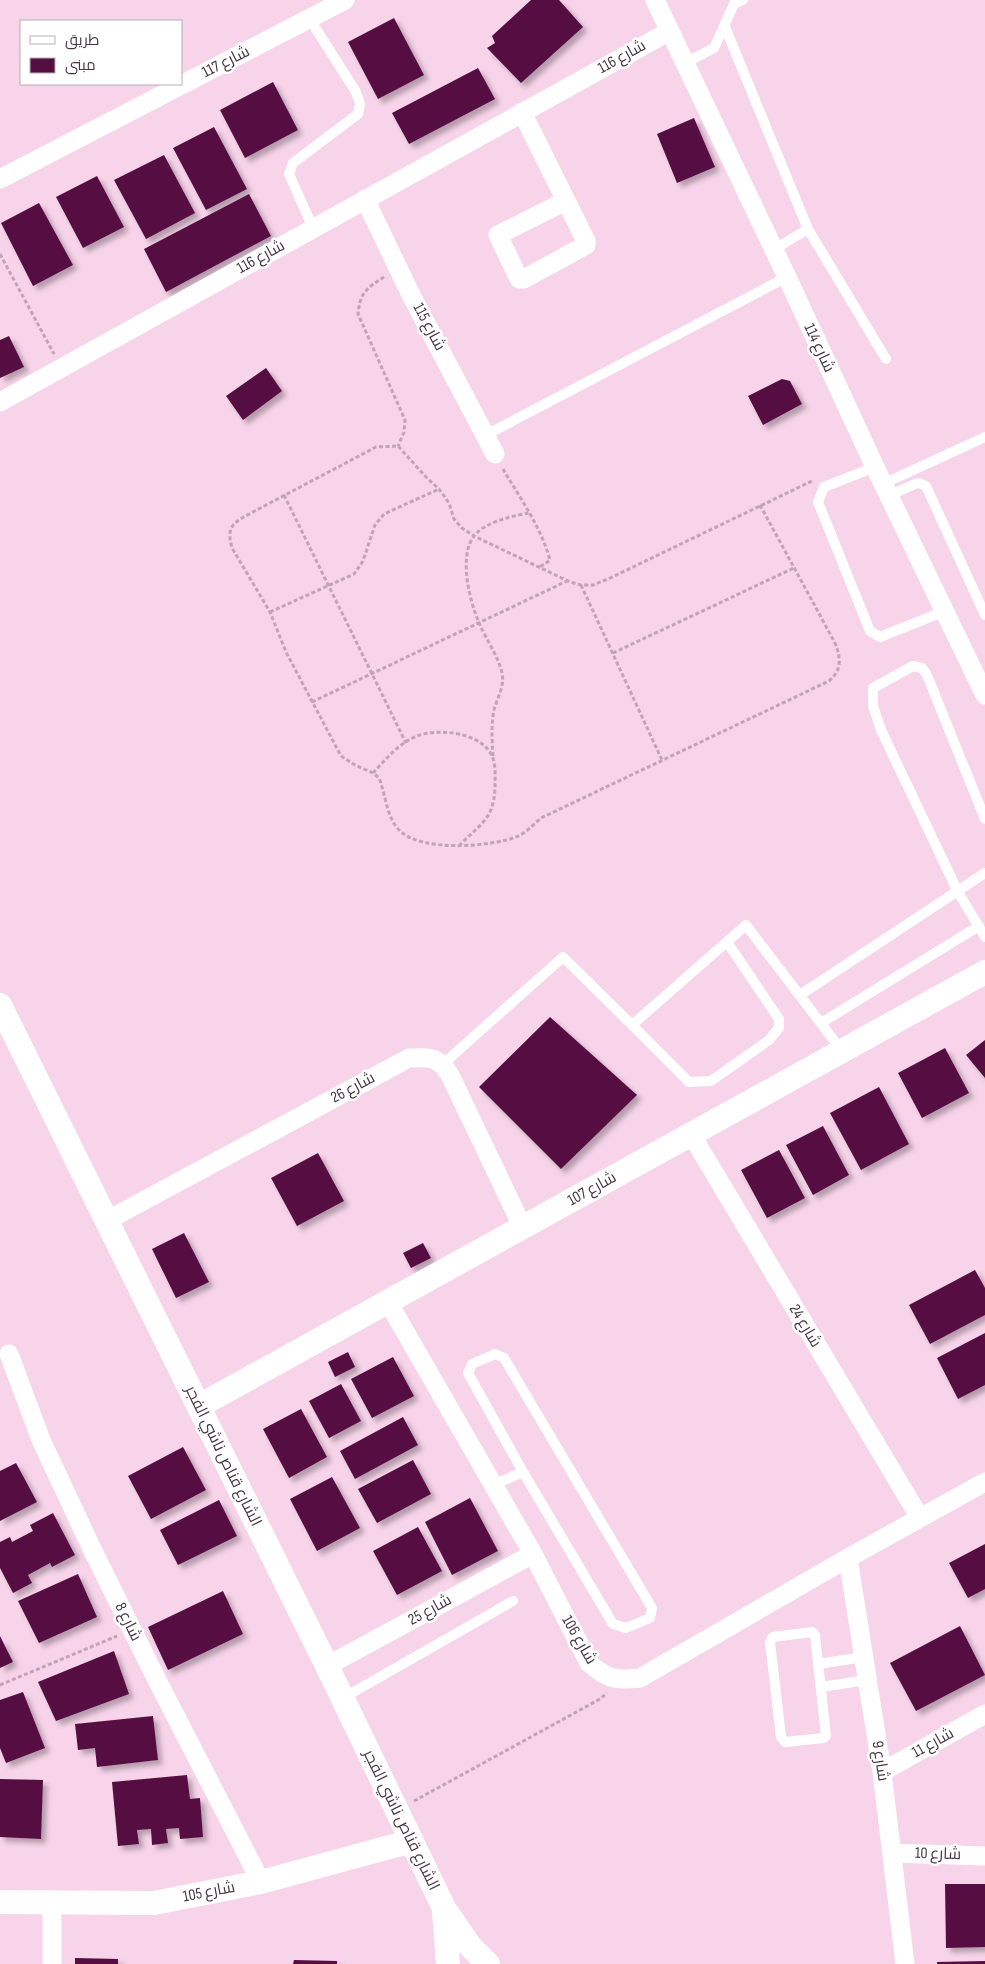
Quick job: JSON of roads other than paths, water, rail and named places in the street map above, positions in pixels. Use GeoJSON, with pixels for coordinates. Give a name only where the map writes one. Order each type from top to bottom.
{"type":"FeatureCollection","features":[{"type":"Feature","properties":{"kind":"street","name":"شارع 117"},"geometry":{"type":"LineString","coordinates":[[182,84],[345,0]]}},
{"type":"Feature","properties":{"kind":"street","name":"شارع 114"},"geometry":{"type":"LineString","coordinates":[[655,0],[875,467],[985,695]]}},
{"type":"Feature","properties":{"kind":"street","name":"شارع 116"},"geometry":{"type":"LineString","coordinates":[[0,402],[670,31]]}},
{"type":"Feature","properties":{"kind":"street","name":"شارع 117"},"geometry":{"type":"LineString","coordinates":[[0,179],[180,85]]}},
{"type":"Feature","properties":{"kind":"street"},"geometry":{"type":"LineString","coordinates":[[522,112],[566,201],[586,245],[524,279],[519,279],[498,235],[566,201]]}},
{"type":"Feature","properties":{"kind":"street","name":"شارع 115"},"geometry":{"type":"LineString","coordinates":[[366,199],[398,268],[495,454]]}},
{"type":"Feature","properties":{"kind":"street","name":"شارع 107"},"geometry":{"type":"LineString","coordinates":[[199,1406],[985,972]]}},
{"type":"Feature","properties":{"kind":"street","name":"الشارع قناص ناشي الفجر"},"geometry":{"type":"LineString","coordinates":[[0,1005],[106,1222],[328,1666],[444,1908],[470,1946],[488,1964]]}},
{"type":"Feature","properties":{"kind":"street","name":"شارع 26"},"geometry":{"type":"LineString","coordinates":[[106,1222],[409,1058],[428,1057],[443,1064]]}},
{"type":"Feature","properties":{"kind":"street"},"geometry":{"type":"LineString","coordinates":[[443,1064],[522,1228]]}},
{"type":"Feature","properties":{"kind":"street","name":"شارع 24"},"geometry":{"type":"LineString","coordinates":[[691,1134],[920,1518]]}},
{"type":"Feature","properties":{"kind":"street","name":"شارع 106"},"geometry":{"type":"LineString","coordinates":[[388,1302],[533,1554],[589,1663],[602,1675],[620,1681],[640,1678],[848,1558]]}},
{"type":"Feature","properties":{"kind":"street","name":"شارع 8"},"geometry":{"type":"LineString","coordinates":[[9,1354],[41,1440],[132,1630],[261,1882]]}},
{"type":"Feature","properties":{"kind":"street"},"geometry":{"type":"LineString","coordinates":[[848,1558],[985,1482]]}},
{"type":"Feature","properties":{"kind":"street","name":"شارع 25"},"geometry":{"type":"LineString","coordinates":[[328,1666],[533,1554]]}},
{"type":"Feature","properties":{"kind":"street","name":"شارع 9"},"geometry":{"type":"LineString","coordinates":[[848,1558],[882,1772],[905,1964]]}},
{"type":"Feature","properties":{"kind":"street","name":"شارع 11"},"geometry":{"type":"LineString","coordinates":[[882,1772],[985,1714]]}},
{"type":"Feature","properties":{"kind":"street","name":"شارع 105"},"geometry":{"type":"LineString","coordinates":[[0,1902],[154,1903],[261,1882],[412,1842]]}},
{"type":"Feature","properties":{"kind":"street","name":"شارع 10"},"geometry":{"type":"LineString","coordinates":[[892,1853],[985,1856]]}},
{"type":"Feature","properties":{"kind":"street"},"geometry":{"type":"LineString","coordinates":[[52,1903],[52,1964]]}},
{"type":"Feature","properties":{"kind":"street","name":"الشارع قناص ناشي الفجر"},"geometry":{"type":"LineString","coordinates":[[444,1908],[448,1964]]}},
{"type":"Feature","properties":{"kind":"lane"},"geometry":{"type":"LineString","coordinates":[[685,62],[714,48],[734,4],[742,0]]}},
{"type":"Feature","properties":{"kind":"lane"},"geometry":{"type":"LineString","coordinates":[[309,18],[356,92],[360,104],[358,114],[293,162],[288,174],[313,228]]}},
{"type":"Feature","properties":{"kind":"lane"},"geometry":{"type":"LineString","coordinates":[[725,27],[808,229],[886,359]]}},
{"type":"Feature","properties":{"kind":"lane"},"geometry":{"type":"LineString","coordinates":[[773,250],[808,229]]}},
{"type":"Feature","properties":{"kind":"lane"},"geometry":{"type":"LineString","coordinates":[[486,435],[787,277]]}},
{"type":"Feature","properties":{"kind":"lane"},"geometry":{"type":"LineString","coordinates":[[886,490],[985,437]]}},
{"type":"Feature","properties":{"kind":"lane"},"geometry":{"type":"LineString","coordinates":[[875,467],[824,487],[818,502],[870,631],[880,637],[944,612]]}},
{"type":"Feature","properties":{"kind":"lane"},"geometry":{"type":"LineString","coordinates":[[886,490],[919,483],[926,486],[985,615]]}},
{"type":"Feature","properties":{"kind":"lane"},"geometry":{"type":"LineString","coordinates":[[985,819],[934,691],[922,668],[913,666],[873,688],[873,706],[881,730],[958,892],[985,937]]}},
{"type":"Feature","properties":{"kind":"lane"},"geometry":{"type":"LineString","coordinates":[[800,995],[985,873]]}},
{"type":"Feature","properties":{"kind":"lane"},"geometry":{"type":"LineString","coordinates":[[632,1024],[746,925],[842,1051]]}},
{"type":"Feature","properties":{"kind":"lane"},"geometry":{"type":"LineString","coordinates":[[821,1023],[979,926]]}},
{"type":"Feature","properties":{"kind":"lane"},"geometry":{"type":"LineString","coordinates":[[443,1064],[563,957],[689,1082],[710,1081],[769,1040],[779,1028],[779,1019],[727,942]]}},
{"type":"Feature","properties":{"kind":"lane"},"geometry":{"type":"LineString","coordinates":[[495,1354],[504,1358],[652,1608],[650,1618],[626,1628],[612,1624],[522,1472],[468,1373],[472,1364],[495,1354]]}},
{"type":"Feature","properties":{"kind":"lane"},"geometry":{"type":"LineString","coordinates":[[493,1485],[522,1472]]}},
{"type":"Feature","properties":{"kind":"lane"},"geometry":{"type":"LineString","coordinates":[[343,1698],[513,1601]]}},
{"type":"Feature","properties":{"kind":"lane"},"geometry":{"type":"LineString","coordinates":[[812,1632],[815,1635],[819,1664],[826,1736],[824,1738],[785,1742],[782,1740],[771,1639],[773,1637],[812,1632]]}},
{"type":"Feature","properties":{"kind":"lane"},"geometry":{"type":"LineString","coordinates":[[819,1664],[863,1657]]}},
{"type":"Feature","properties":{"kind":"lane"},"geometry":{"type":"LineString","coordinates":[[821,1687],[867,1680]]}}]}
